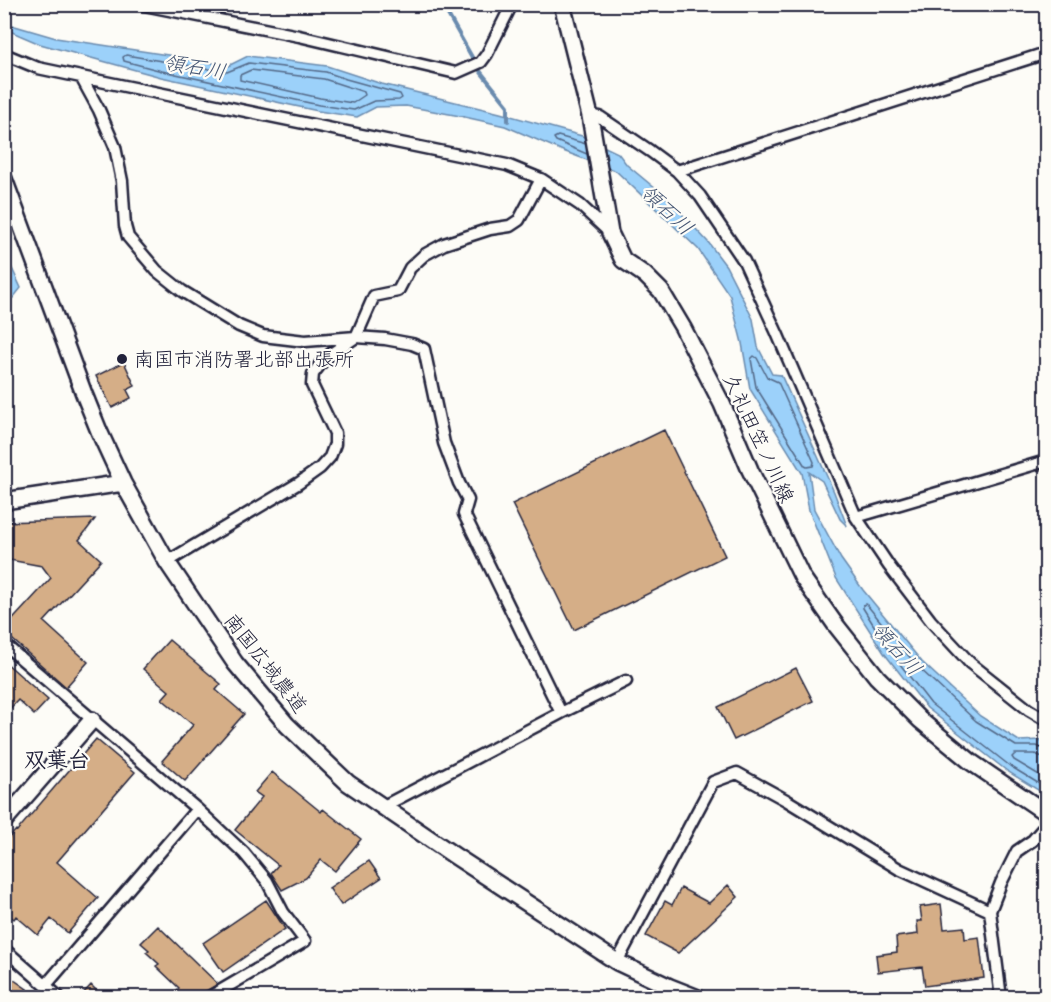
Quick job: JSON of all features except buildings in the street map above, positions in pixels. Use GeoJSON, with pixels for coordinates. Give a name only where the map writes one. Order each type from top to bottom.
{"type":"FeatureCollection","features":[{"type":"Feature","properties":{"kind":"street"},"geometry":{"type":"LineString","coordinates":[[140,4],[299,36],[456,73],[481,62],[488,54],[512,4]]}},
{"type":"Feature","properties":{"kind":"street","name":"久礼田笠ノ川線"},"geometry":{"type":"LineString","coordinates":[[562,4],[590,120],[609,226],[623,260],[645,275],[661,291],[678,319],[722,404],[750,470],[802,576],[835,624],[877,677],[920,720],[971,762],[1047,813]]}},
{"type":"Feature","properties":{"kind":"street"},"geometry":{"type":"LineString","coordinates":[[677,171],[1047,53]]}},
{"type":"Feature","properties":{"kind":"street"},"geometry":{"type":"LineString","coordinates":[[4,54],[38,68],[507,165],[541,179],[609,226]]}},
{"type":"Feature","properties":{"kind":"street"},"geometry":{"type":"LineString","coordinates":[[81,77],[115,147],[123,181],[125,226],[128,237],[158,271],[182,291],[239,326],[263,336],[305,341],[356,337],[385,339],[412,344],[424,349],[444,443],[468,500],[464,514],[561,713]]}},
{"type":"Feature","properties":{"kind":"street"},"geometry":{"type":"LineString","coordinates":[[590,120],[600,117],[677,171],[700,196],[744,261],[856,517],[931,621],[970,663],[1029,710],[1047,720]]}},
{"type":"Feature","properties":{"kind":"street","name":"南国広域農道"},"geometry":{"type":"LineString","coordinates":[[4,179],[84,394],[123,483],[166,562],[235,663],[287,725],[348,783],[382,807],[617,962],[698,998]]}},
{"type":"Feature","properties":{"kind":"street"},"geometry":{"type":"LineString","coordinates":[[166,562],[299,483],[320,468],[330,457],[335,444],[335,433],[312,385],[313,374],[324,358],[356,337],[374,296],[398,291],[410,268],[424,255],[444,244],[490,228],[510,226],[519,220],[541,179]]}},
{"type":"Feature","properties":{"kind":"street"},"geometry":{"type":"LineString","coordinates":[[856,517],[1047,461]]}},
{"type":"Feature","properties":{"kind":"street"},"geometry":{"type":"LineString","coordinates":[[4,501],[123,483]]}},
{"type":"Feature","properties":{"kind":"street"},"geometry":{"type":"LineString","coordinates":[[4,644],[197,809],[244,853],[267,881],[283,912],[305,941],[208,998]]}},
{"type":"Feature","properties":{"kind":"street"},"geometry":{"type":"LineString","coordinates":[[382,807],[626,681]]}},
{"type":"Feature","properties":{"kind":"street"},"geometry":{"type":"LineString","coordinates":[[4,821],[92,720]]}},
{"type":"Feature","properties":{"kind":"street"},"geometry":{"type":"LineString","coordinates":[[617,962],[713,782],[737,773],[899,869],[990,911]]}},
{"type":"Feature","properties":{"kind":"street"},"geometry":{"type":"LineString","coordinates":[[46,985],[197,809]]}},
{"type":"Feature","properties":{"kind":"street"},"geometry":{"type":"LineString","coordinates":[[1001,998],[990,911],[1000,883],[1017,851],[1033,840],[1047,825]]}},
{"type":"Feature","properties":{"kind":"street"},"geometry":{"type":"LineString","coordinates":[[4,949],[60,998]]}},
{"type":"Feature","properties":{"kind":"water","name":"領石川"},"geometry":{"type":"Polygon","coordinates":[[[4,21],[56,38],[228,66],[248,56],[327,66],[382,84],[582,136],[618,153],[627,165],[668,199],[708,242],[726,266],[753,319],[758,347],[772,374],[781,375],[834,492],[847,526],[840,519],[822,481],[809,472],[814,509],[841,559],[863,590],[922,662],[980,716],[1019,741],[1040,740],[1046,745],[1046,795],[1007,771],[927,708],[884,653],[836,578],[809,510],[802,473],[750,389],[742,343],[730,296],[698,249],[616,171],[505,126],[406,106],[376,107],[357,117],[318,111],[161,77],[40,44],[5,29],[4,21]]]}},
{"type":"Feature","properties":{"kind":"water"},"geometry":{"type":"Polygon","coordinates":[[[4,251],[21,288],[13,298],[5,303],[4,251]]]}},
{"type":"Feature","properties":{"kind":"waterway"},"geometry":{"type":"LineString","coordinates":[[442,4],[473,59]]}},
{"type":"Feature","properties":{"kind":"waterway"},"geometry":{"type":"LineString","coordinates":[[480,71],[508,106],[508,121]]}},
{"type":"Feature","properties":{"kind":"place","name":"南国市消防署北部出張所"},"geometry":{"type":"Point","coordinates":[122,359]}},
{"type":"Feature","properties":{"kind":"district","name":"双葉台"},"geometry":{"type":"Point","coordinates":[57,759]}}]}
